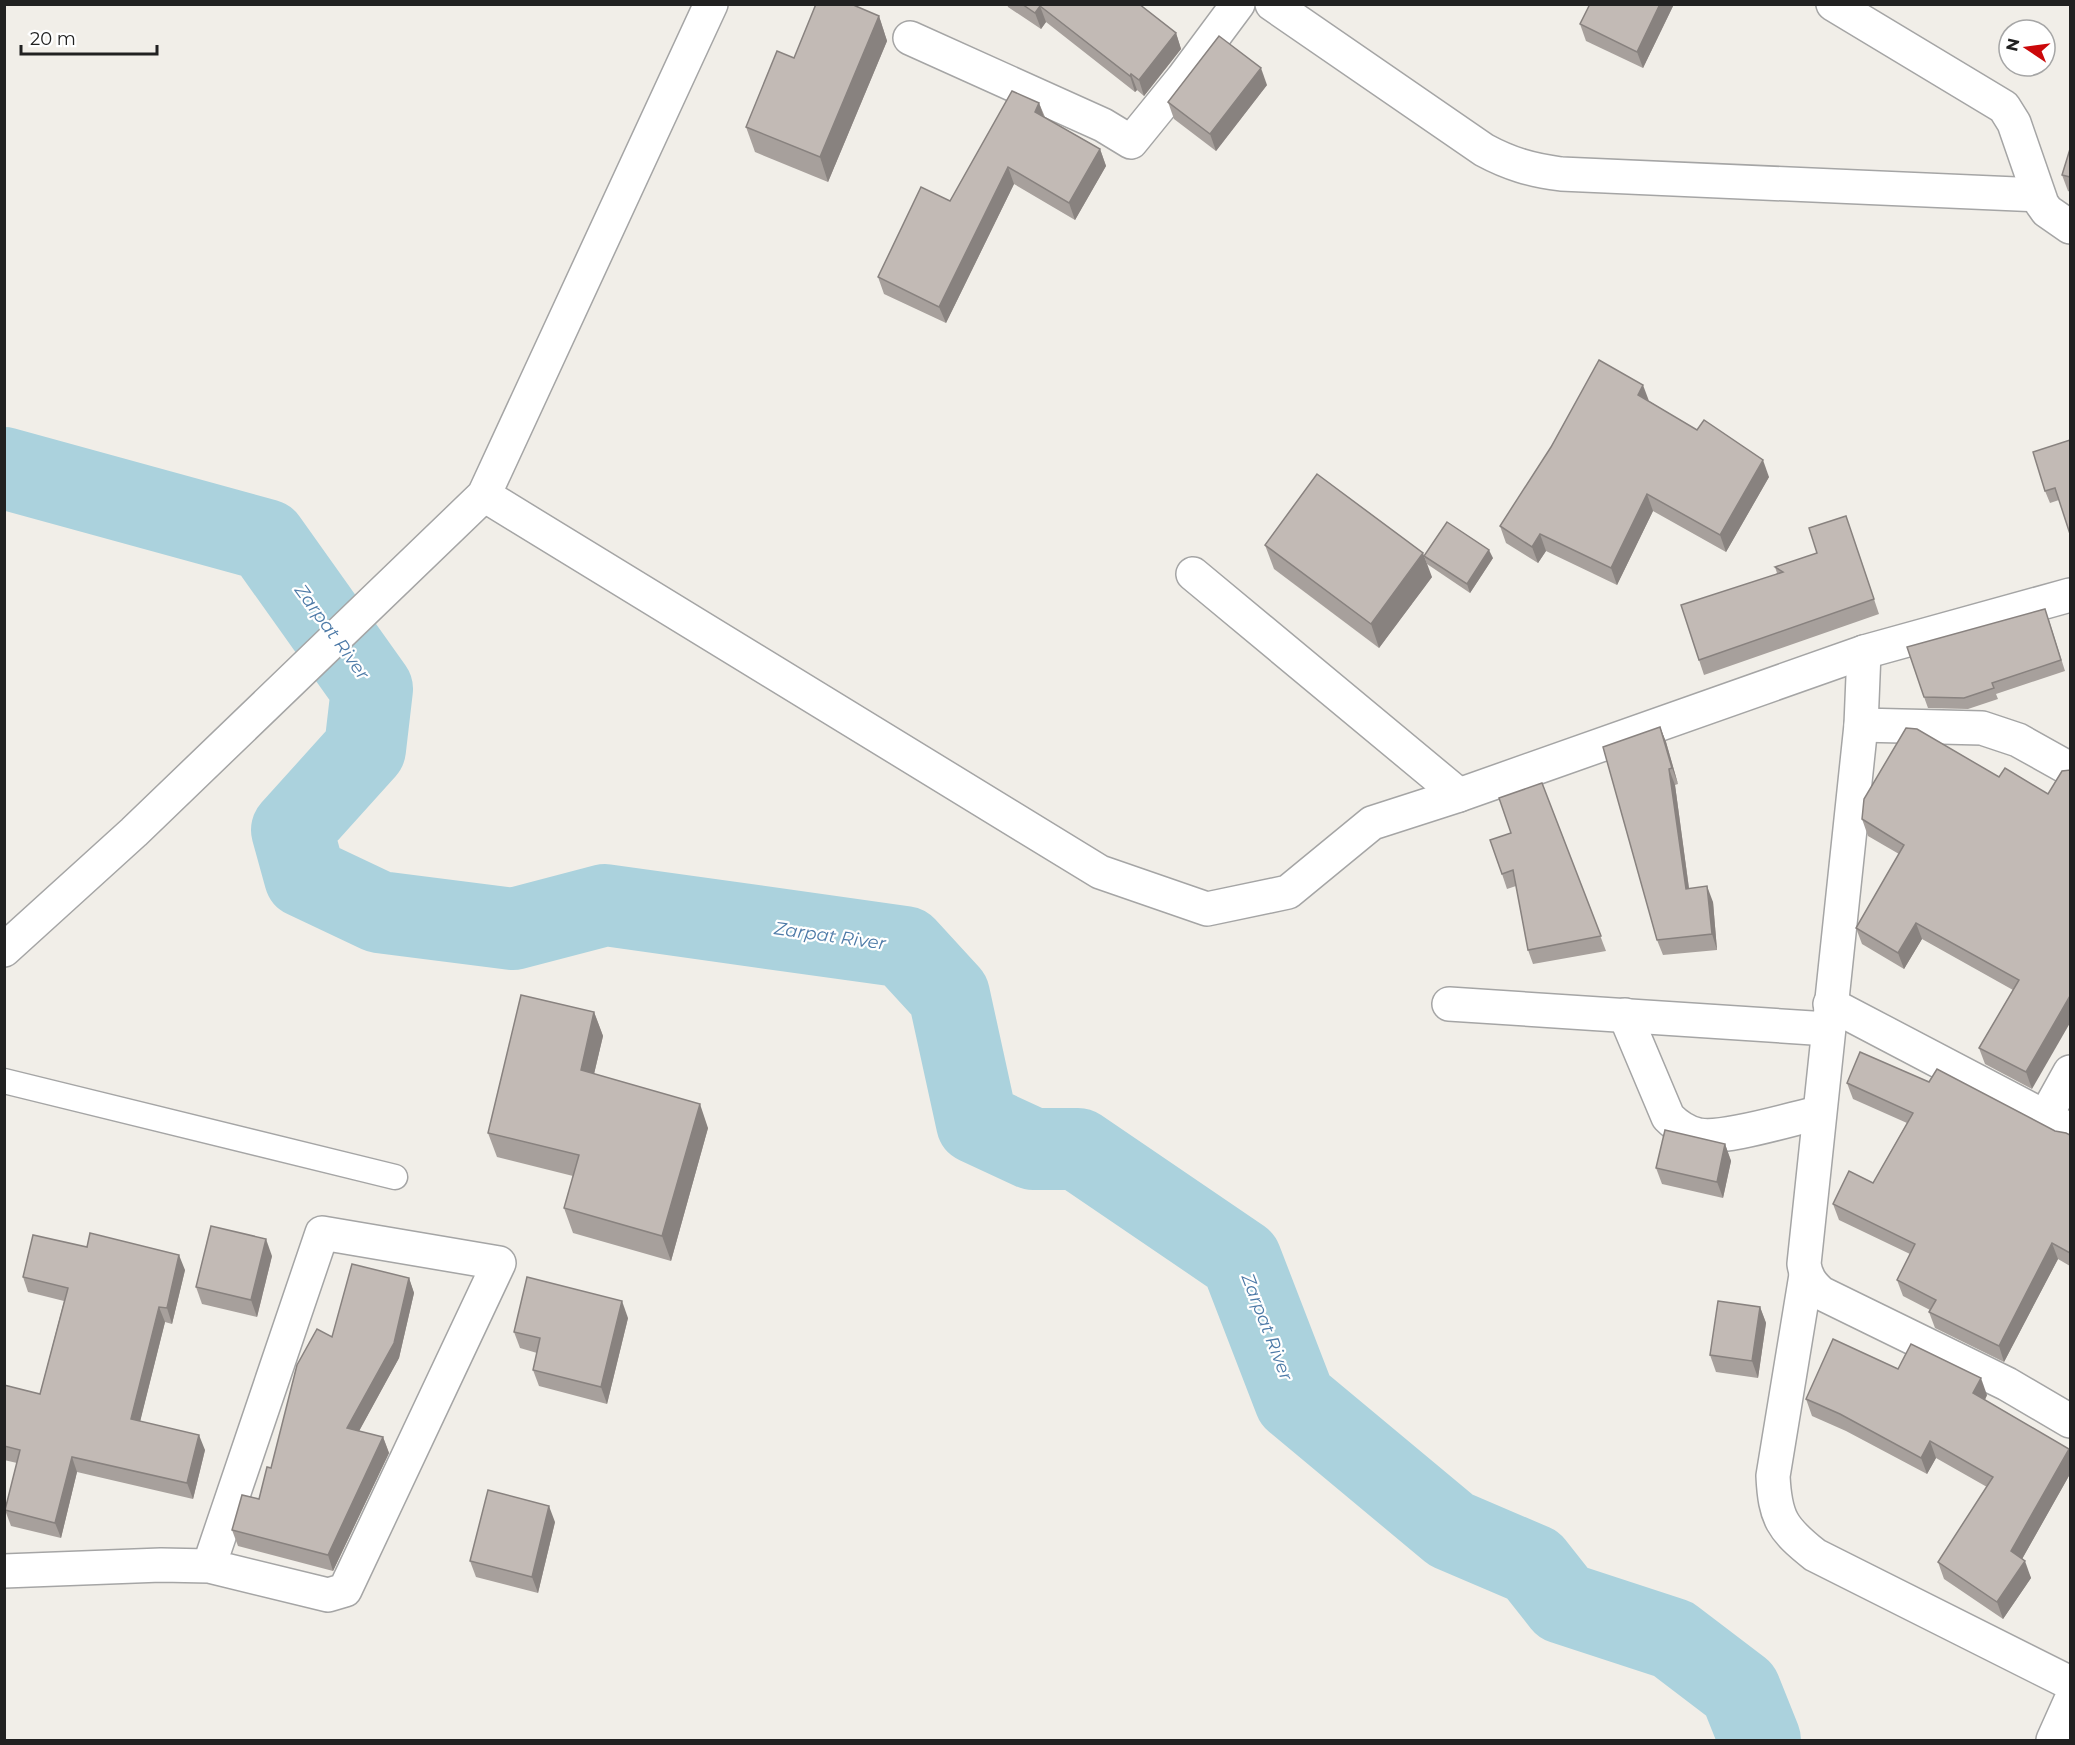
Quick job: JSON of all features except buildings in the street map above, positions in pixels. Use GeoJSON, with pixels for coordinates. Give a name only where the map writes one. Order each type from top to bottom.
{"type":"FeatureCollection","features":[{"type":"Feature","properties":{"kind":"street"},"geometry":{"type":"LineString","coordinates":[[4,950],[134,832],[484,495],[711,4]]}},
{"type":"Feature","properties":{"kind":"street"},"geometry":{"type":"LineString","coordinates":[[910,38],[1103,125],[1131,142],[1183,78],[1238,4]]}},
{"type":"Feature","properties":{"kind":"street"},"geometry":{"type":"LineString","coordinates":[[1272,4],[1484,150],[1508,163],[1535,170],[1561,174],[2038,195]]}},
{"type":"Feature","properties":{"kind":"street"},"geometry":{"type":"LineString","coordinates":[[1833,4],[2004,107],[2014,123],[2038,195],[2047,211],[2070,227]]}},
{"type":"Feature","properties":{"kind":"street"},"geometry":{"type":"LineString","coordinates":[[484,495],[1100,872],[1207,909],[1288,892],[1372,823],[1459,795],[1864,652],[2070,595]]}},
{"type":"Feature","properties":{"kind":"street"},"geometry":{"type":"LineString","coordinates":[[1192,574],[1459,795]]}},
{"type":"Feature","properties":{"kind":"street"},"geometry":{"type":"LineString","coordinates":[[1864,652],[1860,725],[1818,1113],[1804,1264],[1806,1275],[1811,1285],[1821,1293],[2007,1384],[2070,1421]]}},
{"type":"Feature","properties":{"kind":"street"},"geometry":{"type":"LineString","coordinates":[[1860,725],[1982,728],[2018,740],[2070,770]]}},
{"type":"Feature","properties":{"kind":"street"},"geometry":{"type":"LineString","coordinates":[[1449,1004],[1624,1015],[1829,1017],[2058,1124],[2070,1072]]}},
{"type":"Feature","properties":{"kind":"street"},"geometry":{"type":"LineString","coordinates":[[1624,1015],[1668,1117],[1679,1128],[1700,1136],[1722,1135],[1818,1113]]}},
{"type":"Feature","properties":{"kind":"street"},"geometry":{"type":"LineString","coordinates":[[4,1571],[161,1565],[209,1566],[328,1595],[345,1590],[499,1263],[322,1233],[209,1566]]}},
{"type":"Feature","properties":{"kind":"street"},"geometry":{"type":"LineString","coordinates":[[1806,1275],[1773,1476],[1774,1502],[1782,1523],[1793,1538],[1815,1556],[2070,1683]]}},
{"type":"Feature","properties":{"kind":"street"},"geometry":{"type":"LineString","coordinates":[[2053,1740],[2070,1702]]}},
{"type":"Feature","properties":{"kind":"lane"},"geometry":{"type":"LineString","coordinates":[[4,1081],[395,1177]]}},
{"type":"Feature","properties":{"kind":"waterway","name":"Zarpat River"},"geometry":{"type":"LineString","coordinates":[[4,468],[266,540],[372,689],[365,749],[292,830],[305,877],[379,912],[513,929],[605,905],[905,947],[949,995],[977,1123],[1033,1149],[1078,1149],[1241,1260],[1295,1400],[1451,1530],[1533,1565],[1563,1603],[1673,1639],[1740,1690],[1760,1740]]}}]}
